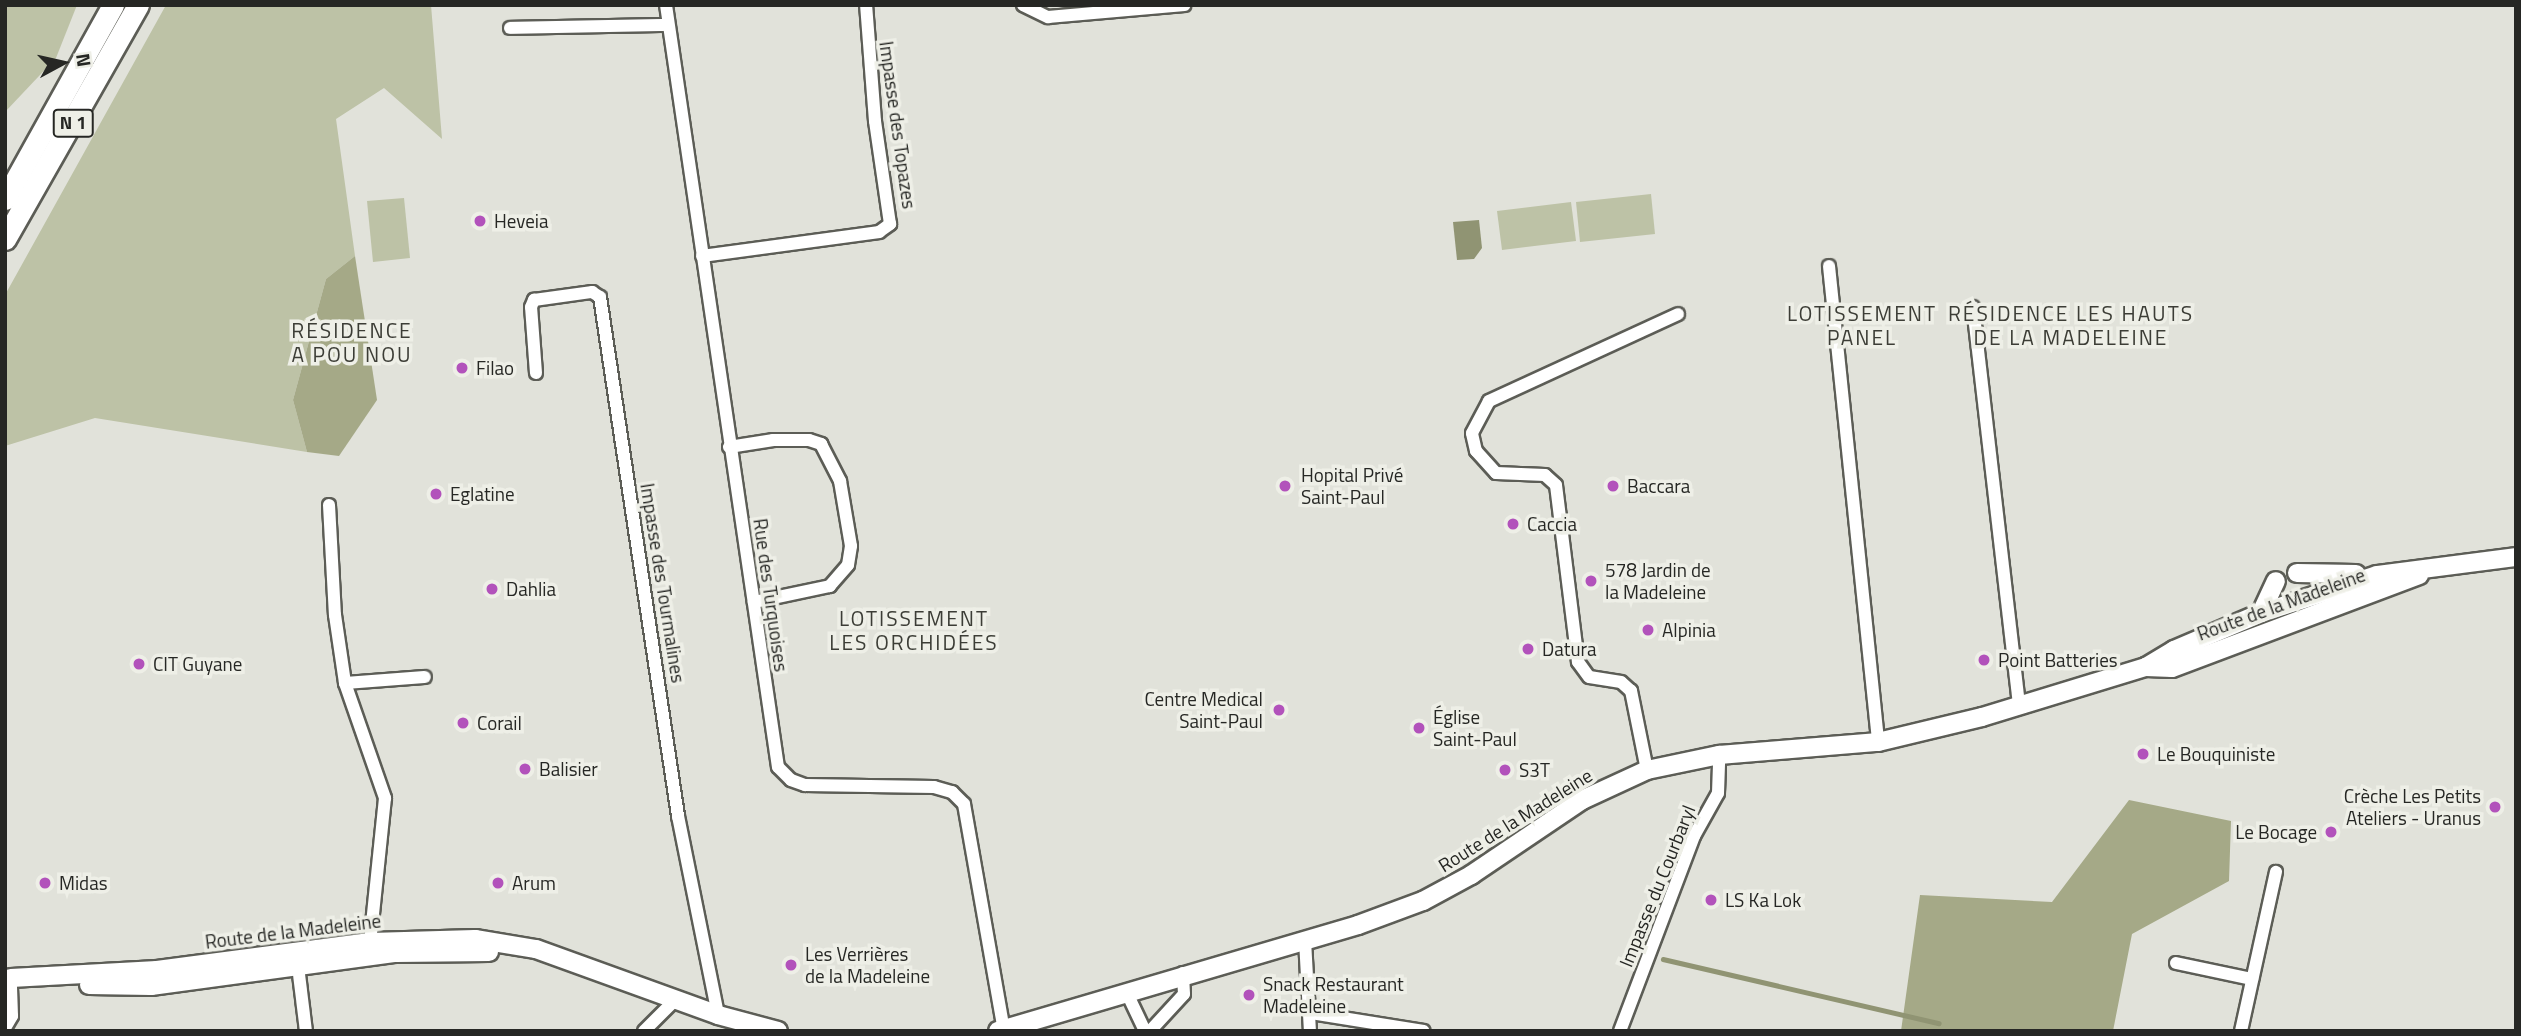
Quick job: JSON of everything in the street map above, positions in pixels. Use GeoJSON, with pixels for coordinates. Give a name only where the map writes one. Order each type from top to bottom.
{"type":"FeatureCollection","features":[{"type":"Feature","properties":{"kind":"main road","name":"N 1"},"geometry":{"type":"LineString","coordinates":[[5,199],[113,5]]}},
{"type":"Feature","properties":{"kind":"main road","name":"N 1"},"geometry":{"type":"LineString","coordinates":[[5,239],[138,5]]}},
{"type":"Feature","properties":{"kind":"main road","name":"Route de la Madeleine"},"geometry":{"type":"LineString","coordinates":[[1001,1030],[1183,973],[1305,940],[1423,901],[1471,875],[1581,800],[1647,770],[1719,755],[1878,743],[2019,707],[2146,667],[2174,650],[2261,613],[2377,575],[2430,571],[2516,557]]}},
{"type":"Feature","properties":{"kind":"main road","name":"Route de la Madeleine"},"geometry":{"type":"LineString","coordinates":[[2146,667],[2172,668],[2430,571]]}},
{"type":"Feature","properties":{"kind":"main road"},"geometry":{"type":"LineString","coordinates":[[2297,573],[2377,575]]}},
{"type":"Feature","properties":{"kind":"main road"},"geometry":{"type":"LineString","coordinates":[[2261,613],[2276,581]]}},
{"type":"Feature","properties":{"kind":"main road","name":"Route de la Madeleine"},"geometry":{"type":"LineString","coordinates":[[297,959],[370,942],[475,939],[536,950],[718,1015],[778,1031]]}},
{"type":"Feature","properties":{"kind":"main road","name":"Route de la Madeleine"},"geometry":{"type":"LineString","coordinates":[[8,978],[446,951],[576,964]]}},
{"type":"Feature","properties":{"kind":"street","name":"Rue des Turquoises"},"geometry":{"type":"LineString","coordinates":[[666,5],[729,447],[754,602],[773,750],[778,766],[791,780],[805,785],[934,787],[952,792],[964,804],[1001,1030]]}},
{"type":"Feature","properties":{"kind":"street","name":"Impasse des Topazes"},"geometry":{"type":"LineString","coordinates":[[702,256],[879,232],[890,225],[875,121],[866,5]]}},
{"type":"Feature","properties":{"kind":"street"},"geometry":{"type":"LineString","coordinates":[[1023,5],[1048,18],[1184,5]]}},
{"type":"Feature","properties":{"kind":"street"},"geometry":{"type":"LineString","coordinates":[[510,29],[668,25]]}},
{"type":"Feature","properties":{"kind":"street"},"geometry":{"type":"LineString","coordinates":[[1829,267],[1878,743]]}},
{"type":"Feature","properties":{"kind":"street","name":"Impasse des Tourmalines"},"geometry":{"type":"LineString","coordinates":[[536,373],[531,307],[534,300],[592,292],[600,297],[678,816],[718,1015]]}},
{"type":"Feature","properties":{"kind":"street"},"geometry":{"type":"LineString","coordinates":[[1973,307],[2019,707]]}},
{"type":"Feature","properties":{"kind":"street"},"geometry":{"type":"LineString","coordinates":[[1647,770],[1631,691],[1621,682],[1589,677],[1578,662],[1556,485],[1545,475],[1496,473],[1476,451],[1472,433],[1489,401],[1678,314]]}},
{"type":"Feature","properties":{"kind":"street"},"geometry":{"type":"LineString","coordinates":[[729,447],[799,440],[821,444],[840,481],[851,546],[848,565],[830,586],[754,602]]}},
{"type":"Feature","properties":{"kind":"street"},"geometry":{"type":"LineString","coordinates":[[329,505],[335,615],[345,683],[385,798],[370,942]]}},
{"type":"Feature","properties":{"kind":"street"},"geometry":{"type":"LineString","coordinates":[[345,683],[425,677]]}},
{"type":"Feature","properties":{"kind":"street","name":"Impasse du Courbaryl"},"geometry":{"type":"LineString","coordinates":[[1620,1031],[1694,836],[1718,793],[1719,755]]}},
{"type":"Feature","properties":{"kind":"street"},"geometry":{"type":"LineString","coordinates":[[2241,1031],[2276,872]]}},
{"type":"Feature","properties":{"kind":"street"},"geometry":{"type":"LineString","coordinates":[[1305,940],[1310,1031]]}},
{"type":"Feature","properties":{"kind":"street"},"geometry":{"type":"LineString","coordinates":[[297,959],[306,1031]]}},
{"type":"Feature","properties":{"kind":"street"},"geometry":{"type":"LineString","coordinates":[[2176,963],[2252,979]]}},
{"type":"Feature","properties":{"kind":"street"},"geometry":{"type":"LineString","coordinates":[[1126,991],[1147,1031],[1184,994],[1183,973]]}},
{"type":"Feature","properties":{"kind":"street"},"geometry":{"type":"LineString","coordinates":[[5,1028],[12,1016],[8,978]]}},
{"type":"Feature","properties":{"kind":"street"},"geometry":{"type":"LineString","coordinates":[[644,1031],[676,999]]}},
{"type":"Feature","properties":{"kind":"street"},"geometry":{"type":"LineString","coordinates":[[1311,1013],[1424,1031]]}},
{"type":"Feature","properties":{"kind":"shaded area"},"geometry":{"type":"Polygon","coordinates":[[[5,5],[77,5],[56,58],[5,112],[5,5]]]}},
{"type":"Feature","properties":{"kind":"shaded area"},"geometry":{"type":"Polygon","coordinates":[[[166,5],[431,5],[442,139],[384,88],[336,119],[355,256],[326,279],[293,400],[307,452],[95,418],[5,446],[5,295],[166,5]]]}},
{"type":"Feature","properties":{"kind":"shaded area"},"geometry":{"type":"Polygon","coordinates":[[[1651,194],[1655,234],[1580,242],[1576,202],[1651,194]]]}},
{"type":"Feature","properties":{"kind":"shaded area"},"geometry":{"type":"Polygon","coordinates":[[[404,198],[410,258],[373,262],[367,201],[404,198]]]}},
{"type":"Feature","properties":{"kind":"shaded area"},"geometry":{"type":"Polygon","coordinates":[[[1571,202],[1576,241],[1502,250],[1497,211],[1571,202]]]}},
{"type":"Feature","properties":{"kind":"shaded area"},"geometry":{"type":"Polygon","coordinates":[[[1479,220],[1482,248],[1474,259],[1457,260],[1453,222],[1479,220]]]}},
{"type":"Feature","properties":{"kind":"shaded area"},"geometry":{"type":"Polygon","coordinates":[[[355,256],[377,400],[339,456],[307,452],[293,400],[326,279],[355,256]]]}},
{"type":"Feature","properties":{"kind":"shaded area"},"geometry":{"type":"Polygon","coordinates":[[[2129,800],[2231,821],[2229,881],[2132,934],[2113,1031],[1901,1031],[1920,895],[2052,902],[2129,800]]]}},
{"type":"Feature","properties":{"kind":"waterway"},"geometry":{"type":"LineString","coordinates":[[1663,959],[1939,1023]]}},
{"type":"Feature","properties":{"kind":"place","name":"Heveia"},"geometry":{"type":"Point","coordinates":[480,221]}},
{"type":"Feature","properties":{"kind":"place","name":"Filao"},"geometry":{"type":"Point","coordinates":[462,368]}},
{"type":"Feature","properties":{"kind":"place","name":"Hopital Privé Saint-Paul"},"geometry":{"type":"Point","coordinates":[1285,486]}},
{"type":"Feature","properties":{"kind":"place","name":"Baccara"},"geometry":{"type":"Point","coordinates":[1613,486]}},
{"type":"Feature","properties":{"kind":"place","name":"Eglatine"},"geometry":{"type":"Point","coordinates":[436,494]}},
{"type":"Feature","properties":{"kind":"place","name":"Caccia"},"geometry":{"type":"Point","coordinates":[1513,524]}},
{"type":"Feature","properties":{"kind":"place","name":"578 Jardin de la Madeleine"},"geometry":{"type":"Point","coordinates":[1591,581]}},
{"type":"Feature","properties":{"kind":"place","name":"Dahlia"},"geometry":{"type":"Point","coordinates":[492,589]}},
{"type":"Feature","properties":{"kind":"place","name":"Alpinia"},"geometry":{"type":"Point","coordinates":[1648,630]}},
{"type":"Feature","properties":{"kind":"place","name":"Datura"},"geometry":{"type":"Point","coordinates":[1528,649]}},
{"type":"Feature","properties":{"kind":"place","name":"Point Batteries"},"geometry":{"type":"Point","coordinates":[1984,660]}},
{"type":"Feature","properties":{"kind":"place","name":"CIT Guyane"},"geometry":{"type":"Point","coordinates":[139,664]}},
{"type":"Feature","properties":{"kind":"place","name":"Centre Medical Saint-Paul"},"geometry":{"type":"Point","coordinates":[1279,710]}},
{"type":"Feature","properties":{"kind":"place","name":"Corail"},"geometry":{"type":"Point","coordinates":[463,723]}},
{"type":"Feature","properties":{"kind":"place","name":"Église Saint-Paul"},"geometry":{"type":"Point","coordinates":[1419,728]}},
{"type":"Feature","properties":{"kind":"place","name":"Le Bouquiniste"},"geometry":{"type":"Point","coordinates":[2143,754]}},
{"type":"Feature","properties":{"kind":"place","name":"Balisier"},"geometry":{"type":"Point","coordinates":[525,769]}},
{"type":"Feature","properties":{"kind":"place","name":"S3T"},"geometry":{"type":"Point","coordinates":[1505,770]}},
{"type":"Feature","properties":{"kind":"place","name":"Crèche Les Petits Ateliers - Uranus"},"geometry":{"type":"Point","coordinates":[2495,807]}},
{"type":"Feature","properties":{"kind":"place","name":"Le Bocage"},"geometry":{"type":"Point","coordinates":[2331,832]}},
{"type":"Feature","properties":{"kind":"place","name":"Midas"},"geometry":{"type":"Point","coordinates":[45,883]}},
{"type":"Feature","properties":{"kind":"place","name":"Arum"},"geometry":{"type":"Point","coordinates":[498,883]}},
{"type":"Feature","properties":{"kind":"place","name":"LS Ka Lok"},"geometry":{"type":"Point","coordinates":[1711,900]}},
{"type":"Feature","properties":{"kind":"place","name":"Les Verrières de la Madeleine"},"geometry":{"type":"Point","coordinates":[791,965]}},
{"type":"Feature","properties":{"kind":"place","name":"Snack Restaurant Madeleine"},"geometry":{"type":"Point","coordinates":[1249,995]}},
{"type":"Feature","properties":{"kind":"district","name":"LOTISSEMENT PANEL"},"geometry":{"type":"Point","coordinates":[1862,325]}},
{"type":"Feature","properties":{"kind":"district","name":"RÉSIDENCE LES HAUTS DE LA MADELEINE"},"geometry":{"type":"Point","coordinates":[2071,325]}},
{"type":"Feature","properties":{"kind":"district","name":"RÉSIDENCE A POU NOU"},"geometry":{"type":"Point","coordinates":[352,342]}},
{"type":"Feature","properties":{"kind":"district","name":"LOTISSEMENT LES ORCHIDÉES"},"geometry":{"type":"Point","coordinates":[914,630]}}]}
